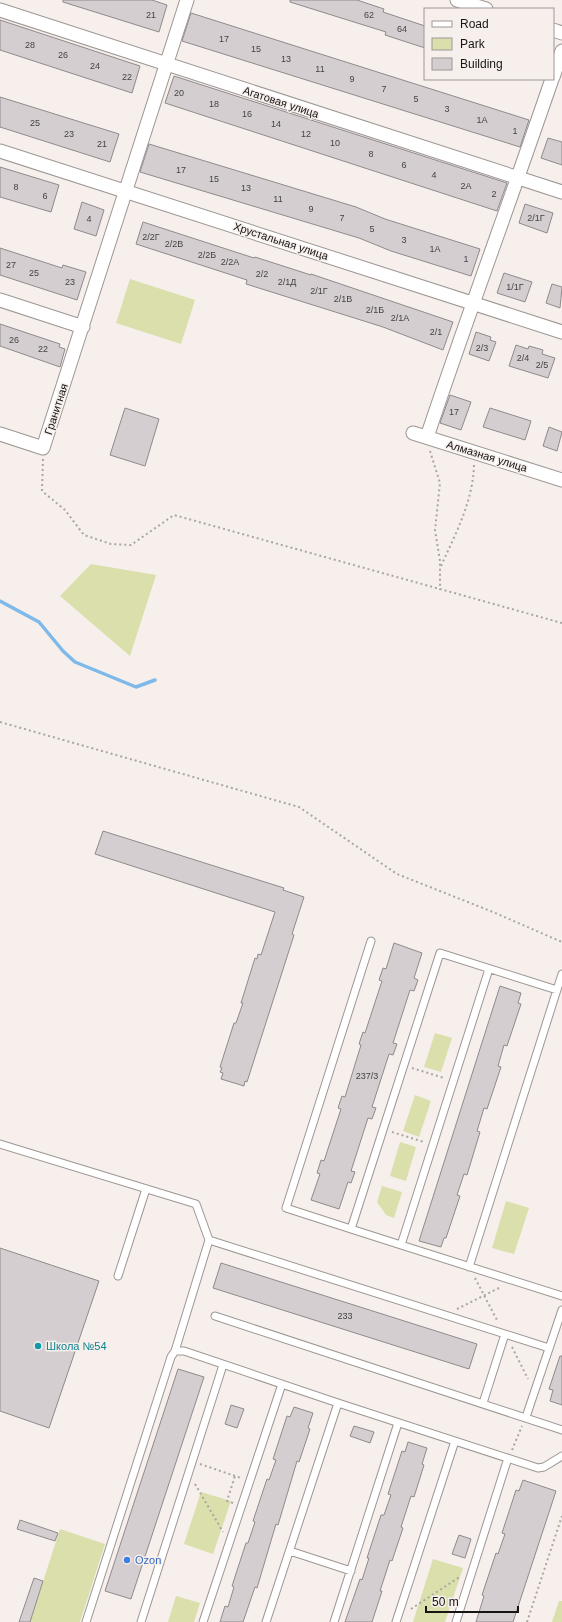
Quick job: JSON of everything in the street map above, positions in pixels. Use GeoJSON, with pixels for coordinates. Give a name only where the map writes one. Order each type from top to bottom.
{"type":"FeatureCollection","features":[{"type":"Feature","properties":{"kind":"street","name":"Гранитная"},"geometry":{"type":"LineString","coordinates":[[0,434],[43,448],[125,191],[168,65],[187,0]]}},
{"type":"Feature","properties":{"kind":"street"},"geometry":{"type":"LineString","coordinates":[[457,0],[483,8]]}},
{"type":"Feature","properties":{"kind":"street","name":"Агатовая улица"},"geometry":{"type":"LineString","coordinates":[[0,10],[562,192]]}},
{"type":"Feature","properties":{"kind":"street"},"geometry":{"type":"LineString","coordinates":[[554,75],[562,51]]}},
{"type":"Feature","properties":{"kind":"street"},"geometry":{"type":"LineString","coordinates":[[427,437],[472,303],[552,80]]}},
{"type":"Feature","properties":{"kind":"street","name":"Хрустальная улица"},"geometry":{"type":"LineString","coordinates":[[0,151],[562,332]]}},
{"type":"Feature","properties":{"kind":"street"},"geometry":{"type":"LineString","coordinates":[[0,300],[83,326]]}},
{"type":"Feature","properties":{"kind":"street","name":"Алмазная улица"},"geometry":{"type":"LineString","coordinates":[[413,433],[562,480]]}},
{"type":"Feature","properties":{"kind":"lane"},"geometry":{"type":"LineString","coordinates":[[371,941],[286,1208],[562,1296]]}},
{"type":"Feature","properties":{"kind":"lane"},"geometry":{"type":"LineString","coordinates":[[351,1229],[440,953],[557,990]]}},
{"type":"Feature","properties":{"kind":"lane"},"geometry":{"type":"LineString","coordinates":[[401,1245],[489,969]]}},
{"type":"Feature","properties":{"kind":"lane"},"geometry":{"type":"LineString","coordinates":[[469,1266],[562,974]]}},
{"type":"Feature","properties":{"kind":"lane"},"geometry":{"type":"LineString","coordinates":[[0,1144],[196,1204],[209,1240],[175,1351],[171,1357],[86,1622]]}},
{"type":"Feature","properties":{"kind":"lane"},"geometry":{"type":"LineString","coordinates":[[118,1276],[146,1189]]}},
{"type":"Feature","properties":{"kind":"lane"},"geometry":{"type":"LineString","coordinates":[[209,1240],[549,1348]]}},
{"type":"Feature","properties":{"kind":"lane"},"geometry":{"type":"LineString","coordinates":[[526,1417],[562,1310]]}},
{"type":"Feature","properties":{"kind":"lane"},"geometry":{"type":"LineString","coordinates":[[215,1316],[562,1430]]}},
{"type":"Feature","properties":{"kind":"lane"},"geometry":{"type":"LineString","coordinates":[[483,1403],[505,1334]]}},
{"type":"Feature","properties":{"kind":"lane"},"geometry":{"type":"LineString","coordinates":[[175,1351],[184,1351],[398,1423],[538,1468],[544,1467],[562,1456]]}},
{"type":"Feature","properties":{"kind":"lane"},"geometry":{"type":"LineString","coordinates":[[141,1622],[223,1365]]}},
{"type":"Feature","properties":{"kind":"lane"},"geometry":{"type":"LineString","coordinates":[[203,1622],[282,1384]]}},
{"type":"Feature","properties":{"kind":"lane"},"geometry":{"type":"LineString","coordinates":[[266,1622],[338,1403]]}},
{"type":"Feature","properties":{"kind":"lane"},"geometry":{"type":"LineString","coordinates":[[334,1622],[398,1423]]}},
{"type":"Feature","properties":{"kind":"lane"},"geometry":{"type":"LineString","coordinates":[[397,1620],[455,1441]]}},
{"type":"Feature","properties":{"kind":"lane"},"geometry":{"type":"LineString","coordinates":[[456,1622],[508,1458]]}},
{"type":"Feature","properties":{"kind":"lane"},"geometry":{"type":"LineString","coordinates":[[290,1551],[351,1571]]}},
{"type":"Feature","properties":{"kind":"path"},"geometry":{"type":"LineString","coordinates":[[427,437],[440,483],[435,530],[440,568],[440,590]]}},
{"type":"Feature","properties":{"kind":"path"},"geometry":{"type":"LineString","coordinates":[[43,448],[42,492],[65,510],[84,535],[111,544],[131,545],[174,515],[562,624]]}},
{"type":"Feature","properties":{"kind":"path"},"geometry":{"type":"LineString","coordinates":[[440,568],[466,510],[474,482],[475,462],[466,450]]}},
{"type":"Feature","properties":{"kind":"path"},"geometry":{"type":"LineString","coordinates":[[0,722],[299,807],[397,874],[493,912],[562,942]]}},
{"type":"Feature","properties":{"kind":"path"},"geometry":{"type":"LineString","coordinates":[[404,1065],[453,1081]]}},
{"type":"Feature","properties":{"kind":"path"},"geometry":{"type":"LineString","coordinates":[[384,1129],[433,1144]]}},
{"type":"Feature","properties":{"kind":"path"},"geometry":{"type":"LineString","coordinates":[[445,1315],[513,1281]]}},
{"type":"Feature","properties":{"kind":"path"},"geometry":{"type":"LineString","coordinates":[[508,1458],[526,1417]]}},
{"type":"Feature","properties":{"kind":"path"},"geometry":{"type":"LineString","coordinates":[[192,1461],[250,1482]]}},
{"type":"Feature","properties":{"kind":"path"},"geometry":{"type":"LineString","coordinates":[[188,1474],[230,1543]]}},
{"type":"Feature","properties":{"kind":"path"},"geometry":{"type":"LineString","coordinates":[[235,1476],[227,1501],[242,1506]]}},
{"type":"Feature","properties":{"kind":"path"},"geometry":{"type":"LineString","coordinates":[[527,1622],[562,1516]]}},
{"type":"Feature","properties":{"kind":"path"},"geometry":{"type":"LineString","coordinates":[[397,1620],[473,1567]]}},
{"type":"Feature","properties":{"kind":"green space"},"geometry":{"type":"Polygon","coordinates":[[[130,279],[195,300],[181,344],[116,323],[130,279]]]}},
{"type":"Feature","properties":{"kind":"green space"},"geometry":{"type":"Polygon","coordinates":[[[91,564],[156,575],[130,656],[60,596],[91,564]]]}},
{"type":"Feature","properties":{"kind":"green space"},"geometry":{"type":"Polygon","coordinates":[[[435,1033],[452,1038],[441,1072],[424,1067],[435,1033]]]}},
{"type":"Feature","properties":{"kind":"green space"},"geometry":{"type":"Polygon","coordinates":[[[415,1095],[431,1101],[419,1137],[403,1131],[415,1095]]]}},
{"type":"Feature","properties":{"kind":"green space"},"geometry":{"type":"Polygon","coordinates":[[[400,1142],[416,1147],[406,1181],[390,1176],[400,1142]]]}},
{"type":"Feature","properties":{"kind":"green space"},"geometry":{"type":"Polygon","coordinates":[[[382,1186],[402,1192],[394,1218],[386,1215],[377,1202],[382,1186]]]}},
{"type":"Feature","properties":{"kind":"green space"},"geometry":{"type":"Polygon","coordinates":[[[506,1201],[529,1208],[514,1254],[492,1248],[506,1201]]]}},
{"type":"Feature","properties":{"kind":"green space"},"geometry":{"type":"Polygon","coordinates":[[[201,1492],[231,1501],[213,1554],[184,1544],[201,1492]]]}},
{"type":"Feature","properties":{"kind":"green space"},"geometry":{"type":"Polygon","coordinates":[[[60,1529],[105,1544],[80,1622],[30,1622],[60,1529]]]}},
{"type":"Feature","properties":{"kind":"green space"},"geometry":{"type":"Polygon","coordinates":[[[433,1559],[463,1568],[445,1622],[413,1622],[433,1559]]]}},
{"type":"Feature","properties":{"kind":"green space"},"geometry":{"type":"Polygon","coordinates":[[[176,1596],[200,1603],[194,1622],[168,1622],[176,1596]]]}},
{"type":"Feature","properties":{"kind":"green space"},"geometry":{"type":"Polygon","coordinates":[[[559,1601],[562,1601],[562,1622],[552,1622],[559,1601]]]}},
{"type":"Feature","properties":{"kind":"building"},"geometry":{"type":"Polygon","coordinates":[[[63,0],[152,0],[167,5],[159,32],[63,2],[63,0]]]}},
{"type":"Feature","properties":{"kind":"building"},"geometry":{"type":"Polygon","coordinates":[[[290,0],[357,0],[384,9],[383,12],[424,26],[424,48],[385,35],[386,32],[290,2],[290,0]]]}},
{"type":"Feature","properties":{"kind":"building"},"geometry":{"type":"Polygon","coordinates":[[[191,13],[529,120],[520,147],[182,41],[191,13]]]}},
{"type":"Feature","properties":{"kind":"building"},"geometry":{"type":"Polygon","coordinates":[[[0,20],[140,66],[132,93],[0,50],[0,20]]]}},
{"type":"Feature","properties":{"kind":"building"},"geometry":{"type":"Polygon","coordinates":[[[174,76],[507,183],[497,211],[165,103],[174,76]]]}},
{"type":"Feature","properties":{"kind":"building"},"geometry":{"type":"Polygon","coordinates":[[[0,97],[119,134],[110,162],[0,127],[0,97]]]}},
{"type":"Feature","properties":{"kind":"building"},"geometry":{"type":"Polygon","coordinates":[[[548,138],[562,142],[562,165],[541,158],[548,138]]]}},
{"type":"Feature","properties":{"kind":"building"},"geometry":{"type":"Polygon","coordinates":[[[149,144],[356,207],[385,219],[480,249],[471,276],[391,251],[359,238],[140,172],[149,144]]]}},
{"type":"Feature","properties":{"kind":"building"},"geometry":{"type":"Polygon","coordinates":[[[0,167],[59,185],[51,212],[0,197],[0,167]]]}},
{"type":"Feature","properties":{"kind":"building"},"geometry":{"type":"Polygon","coordinates":[[[82,202],[104,210],[96,236],[74,229],[82,202]]]}},
{"type":"Feature","properties":{"kind":"building"},"geometry":{"type":"Polygon","coordinates":[[[525,204],[553,213],[547,233],[519,223],[525,204]]]}},
{"type":"Feature","properties":{"kind":"building"},"geometry":{"type":"Polygon","coordinates":[[[143,222],[254,258],[255,257],[311,274],[453,322],[443,350],[383,327],[246,284],[247,280],[136,244],[143,222]]]}},
{"type":"Feature","properties":{"kind":"building"},"geometry":{"type":"Polygon","coordinates":[[[0,248],[62,268],[63,265],[86,272],[77,300],[0,275],[0,248]]]}},
{"type":"Feature","properties":{"kind":"building"},"geometry":{"type":"Polygon","coordinates":[[[504,273],[532,282],[525,302],[497,293],[504,273]]]}},
{"type":"Feature","properties":{"kind":"building"},"geometry":{"type":"Polygon","coordinates":[[[552,284],[562,287],[560,308],[546,303],[552,284]]]}},
{"type":"Feature","properties":{"kind":"building"},"geometry":{"type":"Polygon","coordinates":[[[0,324],[60,344],[59,347],[65,349],[60,367],[0,346],[0,324]]]}},
{"type":"Feature","properties":{"kind":"building"},"geometry":{"type":"Polygon","coordinates":[[[476,332],[491,337],[490,340],[496,342],[489,361],[469,354],[476,332]]]}},
{"type":"Feature","properties":{"kind":"building"},"geometry":{"type":"Polygon","coordinates":[[[516,345],[528,349],[529,346],[543,350],[542,354],[555,358],[548,378],[509,366],[516,345]]]}},
{"type":"Feature","properties":{"kind":"building"},"geometry":{"type":"Polygon","coordinates":[[[450,395],[471,402],[461,430],[440,423],[450,395]]]}},
{"type":"Feature","properties":{"kind":"building"},"geometry":{"type":"Polygon","coordinates":[[[125,408],[159,419],[145,466],[110,455],[125,408]]]}},
{"type":"Feature","properties":{"kind":"building"},"geometry":{"type":"Polygon","coordinates":[[[490,408],[531,421],[525,440],[483,427],[490,408]]]}},
{"type":"Feature","properties":{"kind":"building"},"geometry":{"type":"Polygon","coordinates":[[[549,427],[562,432],[557,451],[543,446],[549,427]]]}},
{"type":"Feature","properties":{"kind":"building"},"geometry":{"type":"Polygon","coordinates":[[[103,831],[284,888],[283,890],[304,897],[292,934],[294,935],[247,1082],[245,1081],[244,1086],[221,1079],[223,1073],[220,1072],[222,1068],[220,1067],[234,1023],[236,1023],[243,1003],[241,1003],[255,958],[257,959],[258,954],[261,955],[275,912],[95,854],[103,831]]]}},
{"type":"Feature","properties":{"kind":"building"},"geometry":{"type":"Polygon","coordinates":[[[394,943],[422,953],[414,978],[418,980],[414,991],[410,990],[393,1043],[397,1044],[393,1055],[389,1054],[372,1107],[376,1108],[372,1119],[368,1118],[351,1171],[355,1172],[351,1183],[348,1182],[339,1209],[311,1200],[320,1174],[317,1173],[321,1160],[324,1161],[341,1109],[338,1108],[342,1096],[345,1097],[361,1045],[359,1044],[363,1032],[365,1033],[382,981],[379,980],[383,968],[386,969],[394,943]]]}},
{"type":"Feature","properties":{"kind":"building"},"geometry":{"type":"Polygon","coordinates":[[[500,986],[521,993],[518,1003],[521,1004],[507,1046],[504,1045],[498,1066],[501,1067],[487,1109],[484,1108],[477,1131],[480,1132],[467,1175],[464,1174],[457,1195],[460,1196],[446,1238],[444,1238],[441,1247],[419,1241],[500,986]]]}},
{"type":"Feature","properties":{"kind":"building","name":"Школа №54"},"geometry":{"type":"Polygon","coordinates":[[[0,1248],[99,1281],[49,1428],[0,1411],[0,1248]]]}},
{"type":"Feature","properties":{"kind":"building"},"geometry":{"type":"Polygon","coordinates":[[[221,1263],[477,1344],[469,1369],[213,1288],[221,1263]]]}},
{"type":"Feature","properties":{"kind":"building"},"geometry":{"type":"Polygon","coordinates":[[[560,1356],[562,1356],[562,1405],[550,1401],[553,1390],[549,1389],[560,1356]]]}},
{"type":"Feature","properties":{"kind":"building"},"geometry":{"type":"Polygon","coordinates":[[[178,1369],[204,1377],[131,1599],[105,1591],[178,1369]]]}},
{"type":"Feature","properties":{"kind":"building"},"geometry":{"type":"Polygon","coordinates":[[[231,1405],[244,1409],[237,1428],[225,1424],[231,1405]]]}},
{"type":"Feature","properties":{"kind":"building"},"geometry":{"type":"Polygon","coordinates":[[[294,1407],[313,1413],[308,1428],[310,1429],[299,1462],[297,1461],[278,1525],[276,1524],[257,1588],[255,1587],[243,1622],[220,1622],[225,1606],[228,1607],[234,1587],[232,1586],[246,1543],[248,1543],[255,1522],[253,1521],[267,1479],[269,1480],[276,1460],[273,1459],[287,1416],[290,1417],[294,1407]]]}},
{"type":"Feature","properties":{"kind":"building"},"geometry":{"type":"Polygon","coordinates":[[[354,1426],[374,1432],[370,1443],[350,1436],[354,1426]]]}},
{"type":"Feature","properties":{"kind":"building"},"geometry":{"type":"Polygon","coordinates":[[[408,1442],[427,1448],[422,1464],[424,1465],[414,1497],[411,1496],[401,1527],[403,1528],[392,1561],[390,1560],[372,1622],[345,1622],[360,1579],[362,1580],[369,1558],[367,1558],[381,1515],[384,1515],[391,1495],[388,1494],[402,1451],[405,1452],[408,1442]]]}},
{"type":"Feature","properties":{"kind":"building"},"geometry":{"type":"Polygon","coordinates":[[[523,1480],[556,1491],[513,1622],[476,1622],[484,1596],[482,1595],[496,1553],[498,1554],[505,1534],[502,1533],[516,1490],[519,1491],[523,1480]]]}},
{"type":"Feature","properties":{"kind":"building"},"geometry":{"type":"Polygon","coordinates":[[[20,1520],[58,1533],[55,1541],[17,1529],[20,1520]]]}},
{"type":"Feature","properties":{"kind":"building"},"geometry":{"type":"Polygon","coordinates":[[[459,1535],[471,1539],[465,1558],[452,1554],[459,1535]]]}},
{"type":"Feature","properties":{"kind":"building"},"geometry":{"type":"Polygon","coordinates":[[[34,1578],[43,1581],[30,1622],[19,1622],[34,1578]]]}},
{"type":"Feature","properties":{"kind":"waterway"},"geometry":{"type":"LineString","coordinates":[[0,601],[39,622],[63,651],[75,662],[136,687],[155,680]]}},
{"type":"Feature","properties":{"kind":"place","name":"Школа №54"},"geometry":{"type":"Point","coordinates":[38,1346]}},
{"type":"Feature","properties":{"kind":"place","name":"Ozon"},"geometry":{"type":"Point","coordinates":[127,1560]}}]}
